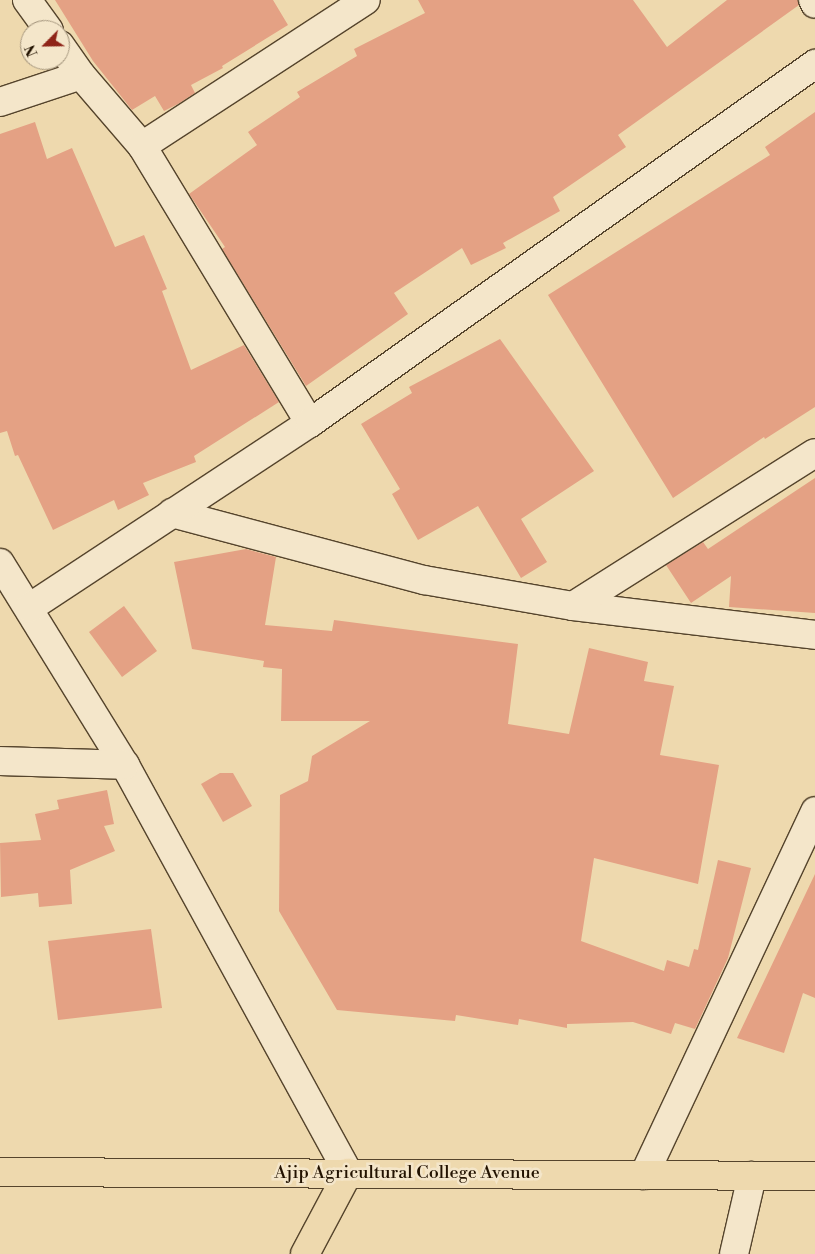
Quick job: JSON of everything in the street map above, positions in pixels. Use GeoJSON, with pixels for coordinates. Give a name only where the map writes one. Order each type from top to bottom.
{"type":"FeatureCollection","features":[{"type":"Feature","properties":{"kind":"main road","name":"Ajip Agricultural College Avenue"},"geometry":{"type":"LineString","coordinates":[[0,1172],[815,1176]]}},
{"type":"Feature","properties":{"kind":"main road"},"geometry":{"type":"LineString","coordinates":[[305,1254],[348,1173]]}},
{"type":"Feature","properties":{"kind":"street"},"geometry":{"type":"LineString","coordinates":[[27,0],[42,20]]}},
{"type":"Feature","properties":{"kind":"street"},"geometry":{"type":"LineString","coordinates":[[142,146],[366,0]]}},
{"type":"Feature","properties":{"kind":"street"},"geometry":{"type":"LineString","coordinates":[[813,0],[815,4]]}},
{"type":"Feature","properties":{"kind":"street"},"geometry":{"type":"LineString","coordinates":[[70,59],[142,146],[310,423]]}},
{"type":"Feature","properties":{"kind":"street"},"geometry":{"type":"LineString","coordinates":[[29,608],[310,423],[815,64]]}},
{"type":"Feature","properties":{"kind":"street"},"geometry":{"type":"LineString","coordinates":[[0,102],[82,75]]}},
{"type":"Feature","properties":{"kind":"street"},"geometry":{"type":"LineString","coordinates":[[573,606],[815,453]]}},
{"type":"Feature","properties":{"kind":"street"},"geometry":{"type":"LineString","coordinates":[[172,514],[424,580],[573,606],[815,635]]}},
{"type":"Feature","properties":{"kind":"street"},"geometry":{"type":"LineString","coordinates":[[0,563],[125,765],[348,1173]]}},
{"type":"Feature","properties":{"kind":"street"},"geometry":{"type":"LineString","coordinates":[[0,761],[125,765]]}},
{"type":"Feature","properties":{"kind":"street"},"geometry":{"type":"LineString","coordinates":[[644,1175],[815,810]]}},
{"type":"Feature","properties":{"kind":"street"},"geometry":{"type":"LineString","coordinates":[[734,1254],[752,1176]]}},
{"type":"Feature","properties":{"kind":"building"},"geometry":{"type":"Polygon","coordinates":[[[55,0],[273,0],[288,25],[222,66],[223,68],[191,85],[195,93],[164,111],[155,96],[132,110],[93,61],[70,24],[70,20],[67,20],[55,0]]]}},
{"type":"Feature","properties":{"kind":"building"},"geometry":{"type":"Polygon","coordinates":[[[418,0],[633,0],[667,47],[727,0],[798,0],[799,5],[618,135],[626,147],[553,197],[560,211],[503,243],[506,248],[471,265],[462,248],[394,293],[408,314],[306,386],[222,249],[225,247],[189,194],[257,145],[248,132],[300,97],[297,92],[357,56],[354,49],[425,13],[418,0]]]}},
{"type":"Feature","properties":{"kind":"building"},"geometry":{"type":"Polygon","coordinates":[[[815,112],[815,407],[765,439],[764,437],[673,498],[548,295],[770,155],[765,147],[815,112]]]}},
{"type":"Feature","properties":{"kind":"building"},"geometry":{"type":"Polygon","coordinates":[[[35,122],[47,159],[72,148],[115,247],[144,235],[167,289],[162,291],[191,370],[244,345],[279,402],[194,456],[196,462],[143,483],[149,495],[118,510],[114,500],[53,530],[18,455],[15,456],[7,431],[0,433],[0,134],[35,122]]]}},
{"type":"Feature","properties":{"kind":"building"},"geometry":{"type":"Polygon","coordinates":[[[500,339],[594,471],[521,519],[547,562],[521,578],[478,506],[418,540],[392,494],[400,489],[361,424],[412,393],[409,387],[500,339]]]}},
{"type":"Feature","properties":{"kind":"building"},"geometry":{"type":"Polygon","coordinates":[[[815,478],[815,613],[729,607],[731,576],[691,603],[666,565],[703,542],[708,549],[815,478]]]}},
{"type":"Feature","properties":{"kind":"building"},"geometry":{"type":"Polygon","coordinates":[[[246,549],[276,557],[265,625],[332,631],[334,620],[518,644],[508,724],[569,734],[589,648],[648,662],[644,681],[674,686],[660,755],[719,765],[698,884],[594,858],[581,941],[664,971],[667,960],[689,967],[694,949],[698,950],[718,860],[751,868],[728,958],[695,1029],[675,1023],[671,1034],[633,1022],[567,1024],[567,1028],[519,1019],[518,1025],[456,1015],[455,1021],[337,1010],[279,911],[280,795],[308,781],[312,756],[370,721],[281,721],[282,669],[263,667],[264,661],[192,649],[174,562],[246,549]]]}},
{"type":"Feature","properties":{"kind":"building"},"geometry":{"type":"Polygon","coordinates":[[[124,606],[157,651],[122,677],[89,632],[124,606]]]}},
{"type":"Feature","properties":{"kind":"building"},"geometry":{"type":"Polygon","coordinates":[[[220,773],[233,773],[252,806],[223,822],[201,784],[220,773]]]}},
{"type":"Feature","properties":{"kind":"building"},"geometry":{"type":"Polygon","coordinates":[[[107,790],[114,824],[104,826],[115,851],[70,870],[72,904],[39,907],[38,893],[1,897],[0,843],[41,840],[35,814],[59,809],[57,800],[107,790]]]}},
{"type":"Feature","properties":{"kind":"building"},"geometry":{"type":"Polygon","coordinates":[[[815,874],[815,998],[803,993],[784,1053],[737,1038],[815,874]]]}},
{"type":"Feature","properties":{"kind":"building"},"geometry":{"type":"Polygon","coordinates":[[[151,929],[162,1008],[58,1020],[48,941],[151,929]]]}}]}
